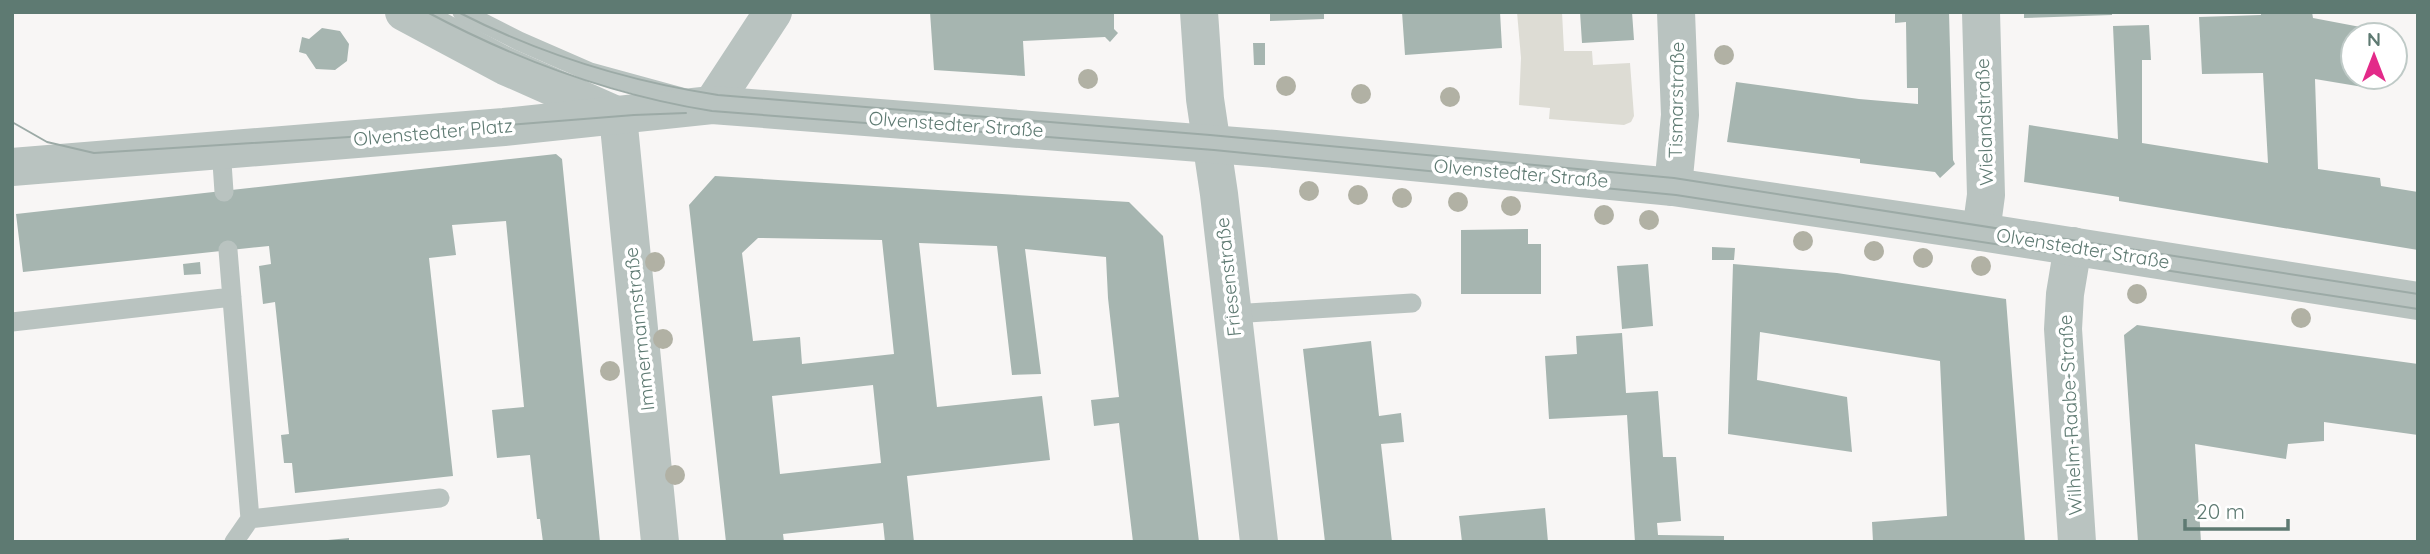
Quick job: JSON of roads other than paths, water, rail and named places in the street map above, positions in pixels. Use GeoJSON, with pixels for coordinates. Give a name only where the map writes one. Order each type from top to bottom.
{"type":"FeatureCollection","features":[{"type":"Feature","properties":{"kind":"street"},"geometry":{"type":"LineString","coordinates":[[404,12],[505,66],[618,116]]}},
{"type":"Feature","properties":{"kind":"street"},"geometry":{"type":"LineString","coordinates":[[712,106],[772,12]]}},
{"type":"Feature","properties":{"kind":"street","name":"Friesenstraße"},"geometry":{"type":"LineString","coordinates":[[1199,12],[1205,99],[1259,542]]}},
{"type":"Feature","properties":{"kind":"street","name":"Tismarstraße"},"geometry":{"type":"LineString","coordinates":[[1673,187],[1680,115],[1676,12]]}},
{"type":"Feature","properties":{"kind":"street","name":"Wielandstraße"},"geometry":{"type":"LineString","coordinates":[[1981,12],[1986,195],[1981,232]]}},
{"type":"Feature","properties":{"kind":"street","name":"Olvenstedter Straße"},"geometry":{"type":"LineString","coordinates":[[618,116],[712,106],[1212,144],[1673,187],[2073,246],[2418,301]]}},
{"type":"Feature","properties":{"kind":"street","name":"Olvenstedter Platz"},"geometry":{"type":"LineString","coordinates":[[12,167],[618,116]]}},
{"type":"Feature","properties":{"kind":"street","name":"Immermannstraße"},"geometry":{"type":"LineString","coordinates":[[618,116],[660,542]]}},
{"type":"Feature","properties":{"kind":"street","name":"Wilhelm-Raabe-Straße"},"geometry":{"type":"LineString","coordinates":[[2073,246],[2065,294],[2063,329],[2077,542]]}},
{"type":"Feature","properties":{"kind":"lane"},"geometry":{"type":"LineString","coordinates":[[462,12],[590,72],[712,106]]}},
{"type":"Feature","properties":{"kind":"lane"},"geometry":{"type":"LineString","coordinates":[[220,148],[224,192]]}},
{"type":"Feature","properties":{"kind":"lane"},"geometry":{"type":"LineString","coordinates":[[228,250],[250,519],[234,542]]}},
{"type":"Feature","properties":{"kind":"lane"},"geometry":{"type":"LineString","coordinates":[[12,321],[232,297]]}},
{"type":"Feature","properties":{"kind":"lane"},"geometry":{"type":"LineString","coordinates":[[1232,314],[1412,303]]}},
{"type":"Feature","properties":{"kind":"lane"},"geometry":{"type":"LineString","coordinates":[[250,519],[440,498]]}},
{"type":"Feature","properties":{"kind":"tram line"},"geometry":{"type":"LineString","coordinates":[[427,12],[495,45],[565,74],[638,96],[712,111],[1214,150],[1676,195],[2418,309]]}},
{"type":"Feature","properties":{"kind":"tram line"},"geometry":{"type":"LineString","coordinates":[[458,12],[520,41],[585,64],[651,82],[718,95],[1210,135],[1674,178],[2418,294]]}},
{"type":"Feature","properties":{"kind":"tram line"},"geometry":{"type":"LineString","coordinates":[[12,122],[47,142],[94,153],[686,113]]}}]}
